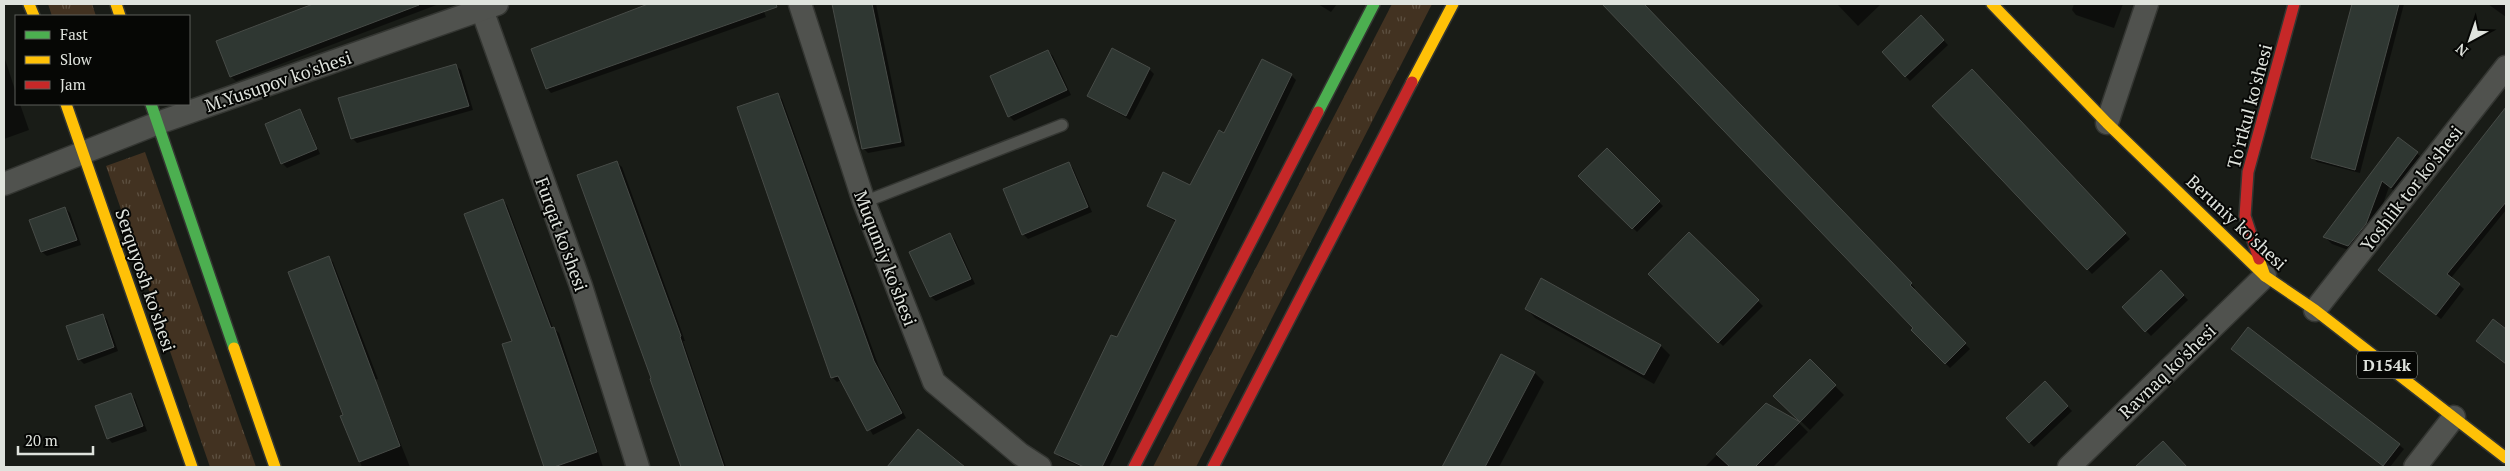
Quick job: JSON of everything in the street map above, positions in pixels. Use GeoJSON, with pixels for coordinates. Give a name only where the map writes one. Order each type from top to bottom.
{"type":"FeatureCollection","features":[{"type":"Feature","properties":{"kind":"street","name":"Muqumiy ko'shesi"},"geometry":{"type":"LineString","coordinates":[[800,4],[864,202],[934,382],[1020,454],[1040,467]]}},
{"type":"Feature","properties":{"kind":"street"},"geometry":{"type":"LineString","coordinates":[[1134,467],[1374,4]]}},
{"type":"Feature","properties":{"kind":"street"},"geometry":{"type":"LineString","coordinates":[[1213,467],[1453,4]]}},
{"type":"Feature","properties":{"kind":"street","name":"Beruniy ko'shesi"},"geometry":{"type":"LineString","coordinates":[[1992,4],[2107,122],[2265,276],[2315,310],[2506,458]]}},
{"type":"Feature","properties":{"kind":"street"},"geometry":{"type":"LineString","coordinates":[[2107,122],[2147,4]]}},
{"type":"Feature","properties":{"kind":"street","name":"To'rtkul ko'shesi"},"geometry":{"type":"LineString","coordinates":[[2265,276],[2245,216],[2248,172],[2294,4]]}},
{"type":"Feature","properties":{"kind":"street","name":"M.Yusupov ko'shesi"},"geometry":{"type":"LineString","coordinates":[[190,103],[486,6]]}},
{"type":"Feature","properties":{"kind":"street","name":"Furqat ko'shesi"},"geometry":{"type":"LineString","coordinates":[[486,6],[581,286],[638,467]]}},
{"type":"Feature","properties":{"kind":"street","name":"Yoshlik tor ko'shesi"},"geometry":{"type":"LineString","coordinates":[[2315,310],[2506,67]]}},
{"type":"Feature","properties":{"kind":"street","name":"Serquyosh ko'shesi"},"geometry":{"type":"LineString","coordinates":[[66,105],[192,467]]}},
{"type":"Feature","properties":{"kind":"street","name":"M.Yusupov ko'shesi"},"geometry":{"type":"LineString","coordinates":[[4,184],[84,153],[155,114],[183,105]]}},
{"type":"Feature","properties":{"kind":"street"},"geometry":{"type":"LineString","coordinates":[[155,114],[275,467]]}},
{"type":"Feature","properties":{"kind":"street","name":"Ravnaq ko'shesi"},"geometry":{"type":"LineString","coordinates":[[2069,467],[2265,276]]}},
{"type":"Feature","properties":{"kind":"street"},"geometry":{"type":"LineString","coordinates":[[2415,467],[2454,418]]}},
{"type":"Feature","properties":{"kind":"lane"},"geometry":{"type":"LineString","coordinates":[[864,202],[1062,125]]}},
{"type":"Feature","properties":{"kind":"green space"},"geometry":{"type":"Polygon","coordinates":[[[48,4],[92,4],[96,15],[52,15],[48,4]]]}},
{"type":"Feature","properties":{"kind":"green space"},"geometry":{"type":"Polygon","coordinates":[[[1392,4],[1432,4],[1196,467],[1153,467],[1392,4]]]}},
{"type":"Feature","properties":{"kind":"green space"},"geometry":{"type":"Polygon","coordinates":[[[145,152],[256,467],[210,467],[106,166],[145,152]]]}},
{"type":"Feature","properties":{"kind":"building"},"geometry":{"type":"Polygon","coordinates":[[[313,4],[419,5],[230,77],[216,41],[313,4]]]}},
{"type":"Feature","properties":{"kind":"building"},"geometry":{"type":"Polygon","coordinates":[[[648,4],[776,4],[777,7],[546,89],[531,49],[648,4]]]}},
{"type":"Feature","properties":{"kind":"building"},"geometry":{"type":"Polygon","coordinates":[[[832,4],[872,4],[901,142],[862,149],[832,4]]]}},
{"type":"Feature","properties":{"kind":"building"},"geometry":{"type":"Polygon","coordinates":[[[1602,4],[1644,4],[1912,283],[1910,285],[1966,343],[1945,364],[1911,330],[1913,328],[1602,4]]]}},
{"type":"Feature","properties":{"kind":"building"},"geometry":{"type":"Polygon","coordinates":[[[2352,4],[2399,4],[2355,170],[2311,158],[2352,4]]]}},
{"type":"Feature","properties":{"kind":"building"},"geometry":{"type":"Polygon","coordinates":[[[1921,15],[1944,40],[1905,77],[1882,52],[1921,15]]]}},
{"type":"Feature","properties":{"kind":"building"},"geometry":{"type":"Polygon","coordinates":[[[1112,48],[1150,68],[1126,116],[1087,96],[1112,48]]]}},
{"type":"Feature","properties":{"kind":"building"},"geometry":{"type":"Polygon","coordinates":[[[1048,50],[1067,90],[1008,117],[990,76],[1048,50]]]}},
{"type":"Feature","properties":{"kind":"building"},"geometry":{"type":"Polygon","coordinates":[[[1262,59],[1292,74],[1102,467],[1084,467],[1054,453],[1111,335],[1117,337],[1176,220],[1147,206],[1163,172],[1190,185],[1219,130],[1224,133],[1262,59]]]}},
{"type":"Feature","properties":{"kind":"building"},"geometry":{"type":"Polygon","coordinates":[[[456,64],[469,106],[351,139],[338,98],[456,64]]]}},
{"type":"Feature","properties":{"kind":"building"},"geometry":{"type":"Polygon","coordinates":[[[1972,69],[2126,233],[2087,270],[1932,106],[1972,69]]]}},
{"type":"Feature","properties":{"kind":"building"},"geometry":{"type":"Polygon","coordinates":[[[778,93],[874,361],[902,413],[867,431],[838,376],[831,378],[737,107],[778,93]]]}},
{"type":"Feature","properties":{"kind":"building"},"geometry":{"type":"Polygon","coordinates":[[[2506,107],[2506,202],[2447,274],[2460,284],[2436,315],[2378,270],[2506,107]]]}},
{"type":"Feature","properties":{"kind":"building"},"geometry":{"type":"Polygon","coordinates":[[[300,109],[317,149],[281,164],[265,124],[300,109]]]}},
{"type":"Feature","properties":{"kind":"building"},"geometry":{"type":"Polygon","coordinates":[[[2398,137],[2418,152],[2391,188],[2382,181],[2366,224],[2348,246],[2323,237],[2398,137]]]}},
{"type":"Feature","properties":{"kind":"building"},"geometry":{"type":"Polygon","coordinates":[[[1607,148],[1660,201],[1632,229],[1578,176],[1607,148]]]}},
{"type":"Feature","properties":{"kind":"building"},"geometry":{"type":"Polygon","coordinates":[[[617,161],[681,336],[724,467],[681,467],[651,378],[577,175],[617,161]]]}},
{"type":"Feature","properties":{"kind":"building"},"geometry":{"type":"Polygon","coordinates":[[[1069,162],[1088,207],[1022,235],[1003,189],[1069,162]]]}},
{"type":"Feature","properties":{"kind":"building"},"geometry":{"type":"Polygon","coordinates":[[[503,199],[551,328],[554,327],[597,452],[554,467],[544,467],[502,344],[512,341],[464,214],[503,199]]]}},
{"type":"Feature","properties":{"kind":"building"},"geometry":{"type":"Polygon","coordinates":[[[65,207],[77,240],[41,252],[29,220],[65,207]]]}},
{"type":"Feature","properties":{"kind":"building"},"geometry":{"type":"Polygon","coordinates":[[[1689,232],[1759,300],[1718,343],[1648,274],[1689,232]]]}},
{"type":"Feature","properties":{"kind":"building"},"geometry":{"type":"Polygon","coordinates":[[[950,233],[971,279],[930,297],[909,252],[950,233]]]}},
{"type":"Feature","properties":{"kind":"building"},"geometry":{"type":"Polygon","coordinates":[[[329,256],[400,446],[359,462],[340,416],[343,415],[288,272],[329,256]]]}},
{"type":"Feature","properties":{"kind":"building"},"geometry":{"type":"Polygon","coordinates":[[[2161,270],[2184,295],[2145,332],[2122,307],[2161,270]]]}},
{"type":"Feature","properties":{"kind":"building"},"geometry":{"type":"Polygon","coordinates":[[[1541,278],[1661,345],[1644,375],[1525,309],[1541,278]]]}},
{"type":"Feature","properties":{"kind":"building"},"geometry":{"type":"Polygon","coordinates":[[[103,314],[114,347],[78,360],[66,326],[103,314]]]}},
{"type":"Feature","properties":{"kind":"building"},"geometry":{"type":"Polygon","coordinates":[[[2493,319],[2506,329],[2506,364],[2476,341],[2493,319]]]}},
{"type":"Feature","properties":{"kind":"building"},"geometry":{"type":"Polygon","coordinates":[[[2248,327],[2400,444],[2383,466],[2231,349],[2248,327]]]}},
{"type":"Feature","properties":{"kind":"building"},"geometry":{"type":"Polygon","coordinates":[[[1501,354],[1535,372],[1485,467],[1442,467],[1501,354]]]}},
{"type":"Feature","properties":{"kind":"building"},"geometry":{"type":"Polygon","coordinates":[[[1810,359],[1836,385],[1800,422],[1773,396],[1810,359]]]}},
{"type":"Feature","properties":{"kind":"building"},"geometry":{"type":"Polygon","coordinates":[[[2045,381],[2068,406],[2029,443],[2006,418],[2045,381]]]}},
{"type":"Feature","properties":{"kind":"building"},"geometry":{"type":"Polygon","coordinates":[[[131,393],[143,426],[107,439],[95,406],[131,393]]]}},
{"type":"Feature","properties":{"kind":"building"},"geometry":{"type":"Polygon","coordinates":[[[1766,403],[1800,422],[1755,467],[1730,467],[1716,454],[1766,403]]]}},
{"type":"Feature","properties":{"kind":"building"},"geometry":{"type":"Polygon","coordinates":[[[918,429],[965,467],[887,467],[918,429]]]}},
{"type":"Feature","properties":{"kind":"building"},"geometry":{"type":"Polygon","coordinates":[[[2163,441],[2187,467],[2135,467],[2163,441]]]}},
{"type":"Feature","properties":{"kind":"traffic: fast"},"geometry":{"type":"LineString","coordinates":[[1318,112],[1374,4]]}},
{"type":"Feature","properties":{"kind":"traffic: fast"},"geometry":{"type":"LineString","coordinates":[[151,105],[234,348]]}},
{"type":"Feature","properties":{"kind":"traffic: slow"},"geometry":{"type":"LineString","coordinates":[[29,4],[34,15]]}},
{"type":"Feature","properties":{"kind":"traffic: slow"},"geometry":{"type":"LineString","coordinates":[[116,4],[120,15]]}},
{"type":"Feature","properties":{"kind":"traffic: slow"},"geometry":{"type":"LineString","coordinates":[[1412,82],[1453,4]]}},
{"type":"Feature","properties":{"kind":"traffic: slow"},"geometry":{"type":"LineString","coordinates":[[1992,4],[2107,123],[2265,276]]}},
{"type":"Feature","properties":{"kind":"traffic: slow"},"geometry":{"type":"LineString","coordinates":[[66,105],[192,467]]}},
{"type":"Feature","properties":{"kind":"traffic: slow"},"geometry":{"type":"LineString","coordinates":[[2259,259],[2265,276],[2315,310],[2506,458]]}},
{"type":"Feature","properties":{"kind":"traffic: slow"},"geometry":{"type":"LineString","coordinates":[[234,348],[275,467]]}},
{"type":"Feature","properties":{"kind":"traffic: jam"},"geometry":{"type":"LineString","coordinates":[[2259,259],[2245,216],[2248,172],[2294,4]]}},
{"type":"Feature","properties":{"kind":"traffic: jam"},"geometry":{"type":"LineString","coordinates":[[1213,467],[1412,82]]}},
{"type":"Feature","properties":{"kind":"traffic: jam"},"geometry":{"type":"LineString","coordinates":[[1134,467],[1318,112]]}}]}
